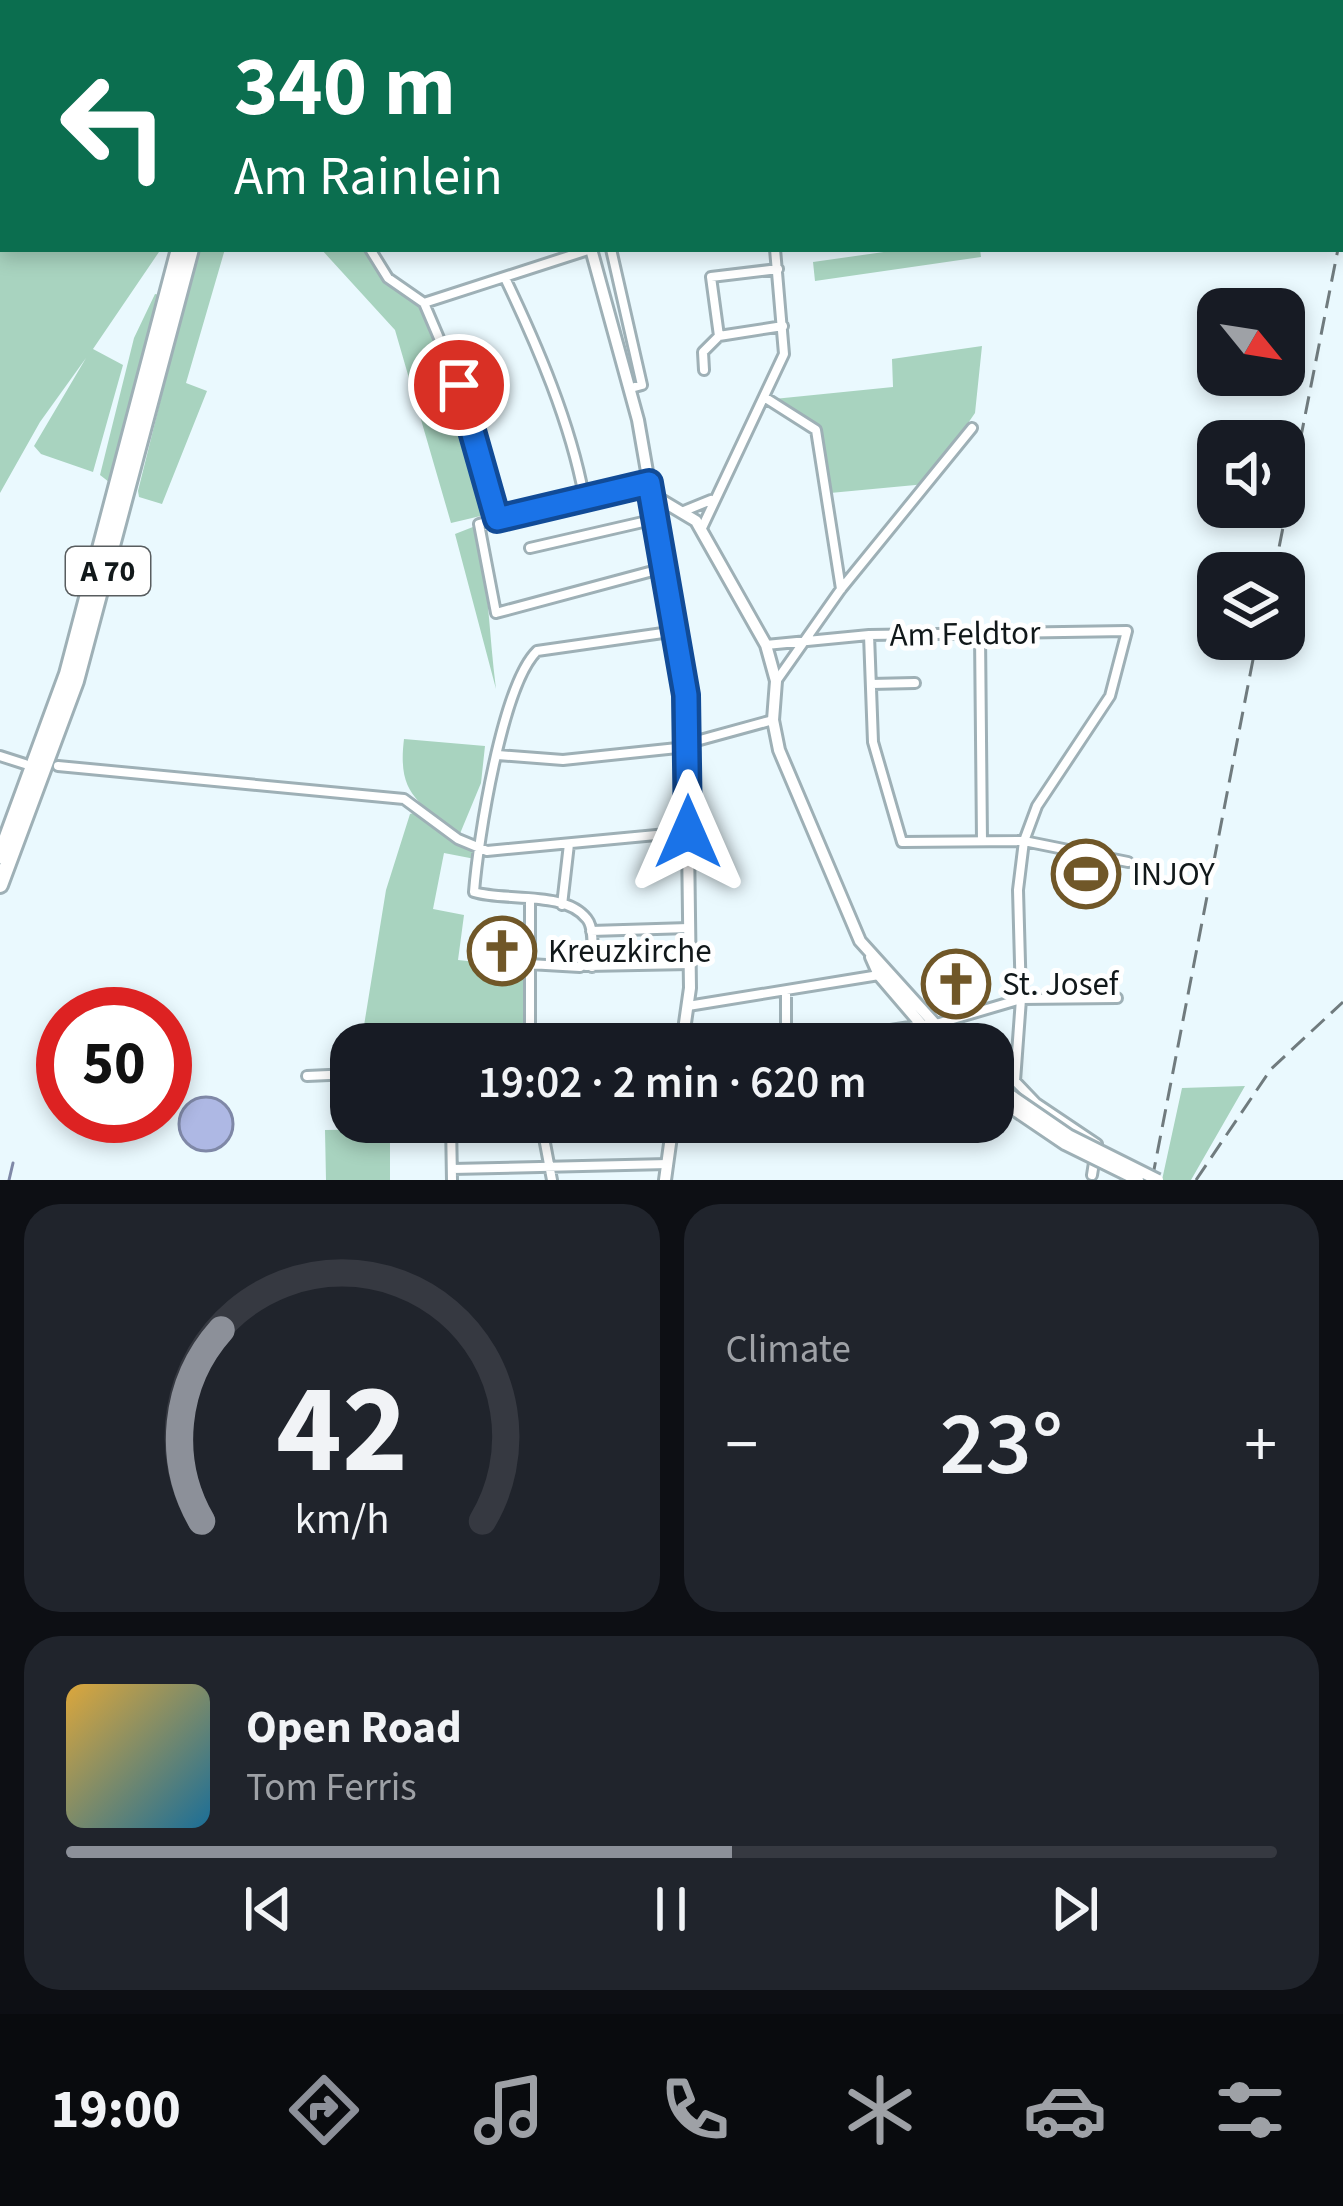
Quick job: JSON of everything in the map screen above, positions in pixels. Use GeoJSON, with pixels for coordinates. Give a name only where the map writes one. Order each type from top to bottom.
{"type":"FeatureCollection","features":[{"type":"Feature","properties":{"kind":"highway","name":"A 70"},"geometry":{"type":"LineString","coordinates":[[0,856],[67,674],[178,252]]}},
{"type":"Feature","properties":{"kind":"highway","name":"A 70"},"geometry":{"type":"LineString","coordinates":[[0,885],[76,681],[190,252]]}},
{"type":"Feature","properties":{"kind":"main road"},"geometry":{"type":"LineString","coordinates":[[592,252],[631,388],[677,632],[688,745],[690,964],[685,1023]]}},
{"type":"Feature","properties":{"kind":"main road"},"geometry":{"type":"LineString","coordinates":[[650,488],[683,510],[701,530],[766,645],[776,681],[773,720],[847,916],[879,976],[928,1023]]}},
{"type":"Feature","properties":{"kind":"main road"},"geometry":{"type":"LineString","coordinates":[[657,523],[683,510]]}},
{"type":"Feature","properties":{"kind":"main road"},"geometry":{"type":"LineString","coordinates":[[869,954],[928,1023]]}},
{"type":"Feature","properties":{"kind":"main road"},"geometry":{"type":"LineString","coordinates":[[898,1023],[902,1002]]}},
{"type":"Feature","properties":{"kind":"main road"},"geometry":{"type":"LineString","coordinates":[[1014,1102],[1157,1180]]}},
{"type":"Feature","properties":{"kind":"main road"},"geometry":{"type":"LineString","coordinates":[[1014,1106],[1050,1135],[1138,1180]]}},
{"type":"Feature","properties":{"kind":"main road"},"geometry":{"type":"LineString","coordinates":[[665,1180],[670,1143]]}},
{"type":"Feature","properties":{"kind":"street"},"geometry":{"type":"LineString","coordinates":[[372,252],[388,278],[424,304],[459,385],[497,519]]}},
{"type":"Feature","properties":{"kind":"street"},"geometry":{"type":"LineString","coordinates":[[424,304],[582,252]]}},
{"type":"Feature","properties":{"kind":"street"},"geometry":{"type":"LineString","coordinates":[[612,252],[642,385],[631,388]]}},
{"type":"Feature","properties":{"kind":"street"},"geometry":{"type":"LineString","coordinates":[[701,530],[711,500],[784,354],[776,252]]}},
{"type":"Feature","properties":{"kind":"street"},"geometry":{"type":"LineString","coordinates":[[718,336],[711,277],[778,269]]}},
{"type":"Feature","properties":{"kind":"street"},"geometry":{"type":"LineString","coordinates":[[505,278],[557,413],[572,435],[584,496]]}},
{"type":"Feature","properties":{"kind":"street"},"geometry":{"type":"LineString","coordinates":[[704,370],[703,352],[718,336],[783,326]]}},
{"type":"Feature","properties":{"kind":"street"},"geometry":{"type":"LineString","coordinates":[[764,397],[815,430],[841,589]]}},
{"type":"Feature","properties":{"kind":"street"},"geometry":{"type":"LineString","coordinates":[[776,681],[841,589],[972,428]]}},
{"type":"Feature","properties":{"kind":"street"},"geometry":{"type":"LineString","coordinates":[[650,488],[584,496],[479,524],[496,613],[665,568]]}},
{"type":"Feature","properties":{"kind":"street"},"geometry":{"type":"LineString","coordinates":[[683,510],[711,500]]}},
{"type":"Feature","properties":{"kind":"street"},"geometry":{"type":"LineString","coordinates":[[530,548],[657,523]]}},
{"type":"Feature","properties":{"kind":"street","name":"Am Feldtor"},"geometry":{"type":"LineString","coordinates":[[766,645],[869,635],[1127,631],[1110,696],[1041,799],[1024,842]]}},
{"type":"Feature","properties":{"kind":"street"},"geometry":{"type":"LineString","coordinates":[[586,967],[591,931],[585,916],[562,904],[474,892],[498,754],[517,680],[537,651],[677,632]]}},
{"type":"Feature","properties":{"kind":"street"},"geometry":{"type":"LineString","coordinates":[[980,634],[982,841]]}},
{"type":"Feature","properties":{"kind":"street"},"geometry":{"type":"LineString","coordinates":[[869,635],[872,742],[897,834],[906,844],[1024,842],[1128,862]]}},
{"type":"Feature","properties":{"kind":"street"},"geometry":{"type":"LineString","coordinates":[[871,684],[915,683]]}},
{"type":"Feature","properties":{"kind":"street"},"geometry":{"type":"LineString","coordinates":[[498,754],[563,760],[688,745],[773,720]]}},
{"type":"Feature","properties":{"kind":"street"},"geometry":{"type":"LineString","coordinates":[[0,756],[25,764]]}},
{"type":"Feature","properties":{"kind":"street"},"geometry":{"type":"LineString","coordinates":[[58,766],[404,799],[482,850],[688,832]]}},
{"type":"Feature","properties":{"kind":"street"},"geometry":{"type":"LineString","coordinates":[[1024,842],[1018,890],[1021,999],[1015,1081],[1036,1103],[1097,1144],[1092,1174]]}},
{"type":"Feature","properties":{"kind":"street"},"geometry":{"type":"LineString","coordinates":[[562,904],[569,844]]}},
{"type":"Feature","properties":{"kind":"street"},"geometry":{"type":"LineString","coordinates":[[530,900],[530,1023]]}},
{"type":"Feature","properties":{"kind":"street"},"geometry":{"type":"LineString","coordinates":[[591,931],[689,928]]}},
{"type":"Feature","properties":{"kind":"street"},"geometry":{"type":"LineString","coordinates":[[529,964],[690,964]]}},
{"type":"Feature","properties":{"kind":"street"},"geometry":{"type":"LineString","coordinates":[[688,1006],[879,976]]}},
{"type":"Feature","properties":{"kind":"street"},"geometry":{"type":"LineString","coordinates":[[786,991],[786,1023]]}},
{"type":"Feature","properties":{"kind":"street"},"geometry":{"type":"LineString","coordinates":[[938,1023],[1021,999],[1117,998]]}},
{"type":"Feature","properties":{"kind":"street"},"geometry":{"type":"LineString","coordinates":[[960,1023],[966,1016]]}},
{"type":"Feature","properties":{"kind":"street"},"geometry":{"type":"LineString","coordinates":[[307,1076],[330,1074]]}},
{"type":"Feature","properties":{"kind":"street"},"geometry":{"type":"LineString","coordinates":[[452,1143],[452,1175],[549,1166],[668,1164]]}},
{"type":"Feature","properties":{"kind":"street"},"geometry":{"type":"LineString","coordinates":[[545,1143],[552,1180]]}},
{"type":"Feature","properties":{"kind":"green space"},"geometry":{"type":"Polygon","coordinates":[[[0,252],[159,252],[93,349],[123,365],[93,472],[41,454],[34,446],[86,358],[40,422],[0,493],[0,252]]]}},
{"type":"Feature","properties":{"kind":"green space"},"geometry":{"type":"Polygon","coordinates":[[[197,252],[224,252],[186,383],[207,391],[162,504],[139,497],[197,252]]]}},
{"type":"Feature","properties":{"kind":"green space"},"geometry":{"type":"Polygon","coordinates":[[[324,252],[372,252],[427,318],[461,400],[489,514],[451,523],[395,330],[324,252]]]}},
{"type":"Feature","properties":{"kind":"green space"},"geometry":{"type":"Polygon","coordinates":[[[884,252],[980,252],[981,257],[815,281],[813,262],[884,252]]]}},
{"type":"Feature","properties":{"kind":"green space"},"geometry":{"type":"Polygon","coordinates":[[[155,294],[160,295],[109,482],[100,475],[134,338],[155,294]]]}},
{"type":"Feature","properties":{"kind":"green space"},"geometry":{"type":"Polygon","coordinates":[[[982,346],[975,413],[926,484],[830,493],[817,427],[774,399],[893,387],[892,359],[982,346]]]}},
{"type":"Feature","properties":{"kind":"green space"},"geometry":{"type":"Polygon","coordinates":[[[478,525],[484,567],[496,689],[455,534],[478,525]]]}},
{"type":"Feature","properties":{"kind":"green space"},"geometry":{"type":"Polygon","coordinates":[[[404,739],[485,746],[481,783],[459,836],[422,805],[408,786],[404,739]]]}},
{"type":"Feature","properties":{"kind":"green space"},"geometry":{"type":"Polygon","coordinates":[[[417,812],[476,853],[475,859],[444,853],[433,909],[464,915],[458,960],[524,967],[527,1023],[364,1023],[386,890],[410,814],[417,812]]]}},
{"type":"Feature","properties":{"kind":"green space"},"geometry":{"type":"Polygon","coordinates":[[[1245,1086],[1191,1180],[1162,1180],[1182,1088],[1245,1086]]]}},
{"type":"Feature","properties":{"kind":"green space"},"geometry":{"type":"Polygon","coordinates":[[[325,1130],[330,1130],[330,1143],[390,1143],[390,1180],[326,1180],[325,1130]]]}},
{"type":"Feature","properties":{"kind":"water"},"geometry":{"type":"Polygon","coordinates":[[[196,1099],[216,1099],[231,1114],[231,1134],[216,1149],[196,1149],[187,1143],[192,1143],[192,1102],[196,1099]]]}},
{"type":"Feature","properties":{"kind":"waterway"},"geometry":{"type":"LineString","coordinates":[[9,1180],[13,1163]]}},
{"type":"Feature","properties":{"kind":"railway"},"geometry":{"type":"LineString","coordinates":[[1278,552],[1337,252]]}},
{"type":"Feature","properties":{"kind":"railway"},"geometry":{"type":"LineString","coordinates":[[1152,1180],[1253,660]]}},
{"type":"Feature","properties":{"kind":"railway"},"geometry":{"type":"LineString","coordinates":[[1196,1180],[1271,1069],[1343,1002]]}},
{"type":"Feature","properties":{"kind":"place","name":"INJOY"},"geometry":{"type":"Point","coordinates":[1086,874]}},
{"type":"Feature","properties":{"kind":"place","name":"Kreuzkirche"},"geometry":{"type":"Point","coordinates":[502,951]}},
{"type":"Feature","properties":{"kind":"place","name":"St. Josef"},"geometry":{"type":"Point","coordinates":[956,984]}},
{"type":"Feature","properties":{"kind":"route"},"geometry":{"type":"LineString","coordinates":[[459,385],[497,519],[649,483],[686,695],[688,832]]}}]}
